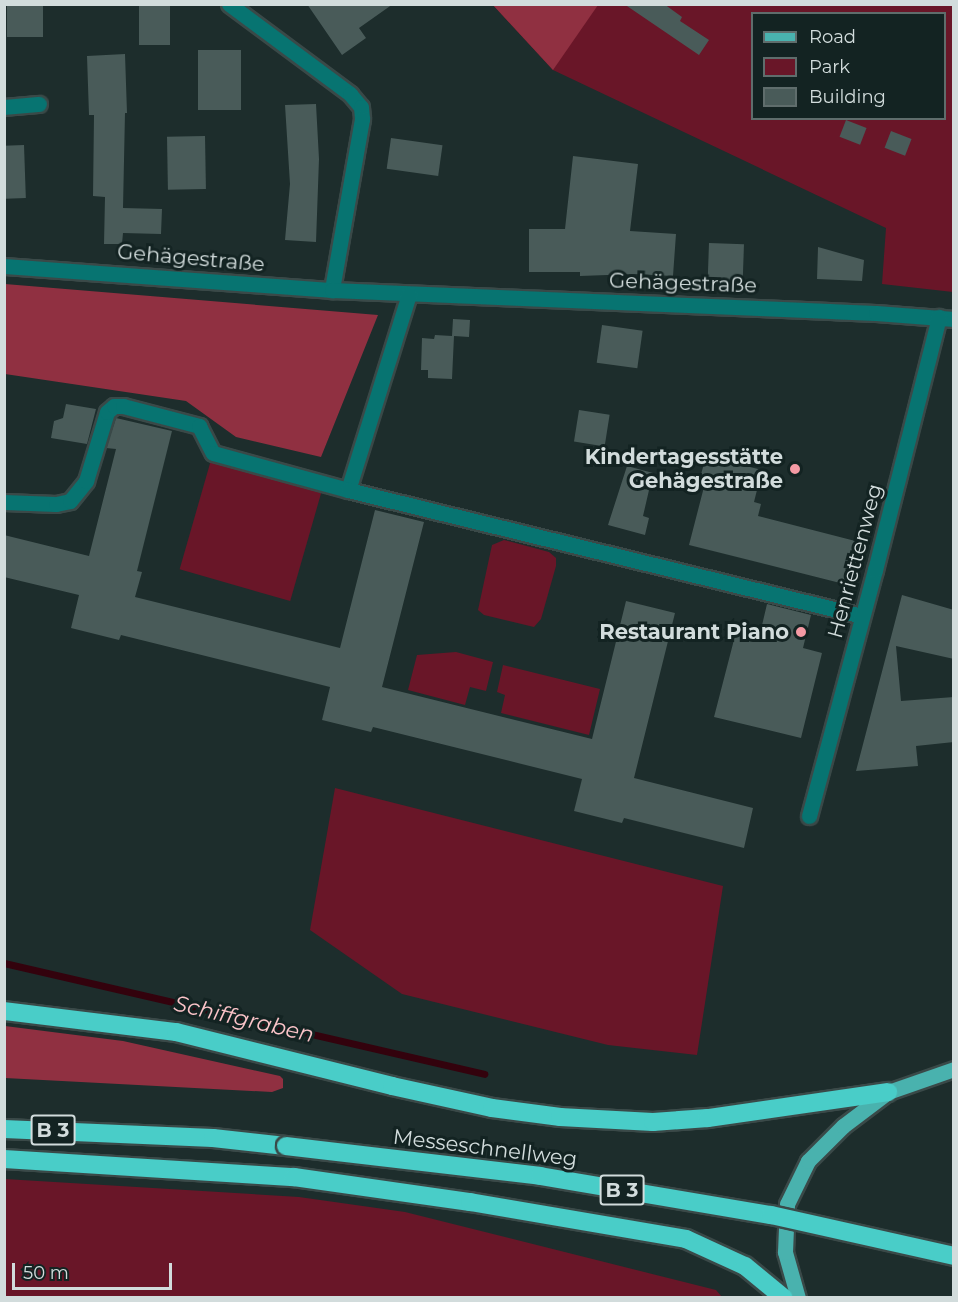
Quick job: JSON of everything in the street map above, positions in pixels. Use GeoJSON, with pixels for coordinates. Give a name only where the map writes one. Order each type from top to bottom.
{"type":"FeatureCollection","features":[{"type":"Feature","properties":{"kind":"highway"},"geometry":{"type":"LineString","coordinates":[[4,1011],[176,1032],[414,1091],[492,1108],[560,1117],[653,1122],[708,1118],[888,1092]]}},
{"type":"Feature","properties":{"kind":"highway","name":"Messeschnellweg"},"geometry":{"type":"LineString","coordinates":[[4,1129],[213,1138],[540,1176],[771,1215],[954,1256]]}},
{"type":"Feature","properties":{"kind":"highway"},"geometry":{"type":"LineString","coordinates":[[4,1158],[294,1177],[470,1202],[686,1239],[745,1266],[784,1298]]}},
{"type":"Feature","properties":{"kind":"main road"},"geometry":{"type":"LineString","coordinates":[[798,1298],[785,1252],[787,1204],[808,1161],[843,1126],[888,1092],[954,1070]]}},
{"type":"Feature","properties":{"kind":"street"},"geometry":{"type":"LineString","coordinates":[[229,4],[350,94],[361,107],[362,119],[332,290]]}},
{"type":"Feature","properties":{"kind":"street"},"geometry":{"type":"LineString","coordinates":[[4,106],[39,104]]}},
{"type":"Feature","properties":{"kind":"street","name":"Gehägestraße"},"geometry":{"type":"LineString","coordinates":[[4,266],[332,290],[946,318]]}},
{"type":"Feature","properties":{"kind":"street"},"geometry":{"type":"LineString","coordinates":[[348,490],[410,294]]}},
{"type":"Feature","properties":{"kind":"street","name":"Henriettenweg"},"geometry":{"type":"LineString","coordinates":[[809,816],[862,616],[946,318]]}},
{"type":"Feature","properties":{"kind":"street"},"geometry":{"type":"LineString","coordinates":[[4,502],[56,504],[70,501],[86,481],[107,412],[114,406],[123,406],[199,426],[213,453],[348,490],[862,616]]}},
{"type":"Feature","properties":{"kind":"green space"},"geometry":{"type":"Polygon","coordinates":[[[493,5],[953,5],[953,292],[882,284],[886,228],[553,70],[493,5]]]}},
{"type":"Feature","properties":{"kind":"green space"},"geometry":{"type":"Polygon","coordinates":[[[213,453],[324,485],[290,601],[180,569],[213,453]]]}},
{"type":"Feature","properties":{"kind":"green space"},"geometry":{"type":"Polygon","coordinates":[[[504,540],[549,552],[556,558],[556,566],[541,619],[534,627],[484,615],[478,610],[492,545],[504,540]]]}},
{"type":"Feature","properties":{"kind":"green space"},"geometry":{"type":"Polygon","coordinates":[[[456,652],[493,662],[486,691],[470,687],[465,705],[408,690],[417,655],[456,652]]]}},
{"type":"Feature","properties":{"kind":"green space"},"geometry":{"type":"Polygon","coordinates":[[[503,665],[600,689],[589,735],[501,713],[505,695],[497,692],[503,665]]]}},
{"type":"Feature","properties":{"kind":"green space"},"geometry":{"type":"Polygon","coordinates":[[[335,788],[723,886],[697,1055],[608,1045],[402,994],[310,930],[335,788]]]}},
{"type":"Feature","properties":{"kind":"green space"},"geometry":{"type":"Polygon","coordinates":[[[5,1179],[299,1197],[405,1212],[716,1290],[722,1297],[5,1297],[5,1179]]]}},
{"type":"Feature","properties":{"kind":"shaded area"},"geometry":{"type":"Polygon","coordinates":[[[493,5],[598,5],[553,70],[493,5]]]}},
{"type":"Feature","properties":{"kind":"shaded area"},"geometry":{"type":"Polygon","coordinates":[[[4,284],[378,315],[321,457],[236,437],[186,401],[5,374],[4,284]]]}},
{"type":"Feature","properties":{"kind":"shaded area"},"geometry":{"type":"Polygon","coordinates":[[[5,1026],[123,1041],[280,1076],[283,1079],[283,1088],[272,1092],[5,1078],[5,1026]]]}},
{"type":"Feature","properties":{"kind":"building"},"geometry":{"type":"Polygon","coordinates":[[[7,4],[43,4],[43,37],[7,37],[7,4]]]}},
{"type":"Feature","properties":{"kind":"building"},"geometry":{"type":"Polygon","coordinates":[[[139,4],[170,4],[170,45],[139,45],[139,4]]]}},
{"type":"Feature","properties":{"kind":"building"},"geometry":{"type":"Polygon","coordinates":[[[307,4],[393,4],[359,28],[366,38],[342,55],[307,4]]]}},
{"type":"Feature","properties":{"kind":"building"},"geometry":{"type":"Polygon","coordinates":[[[624,4],[664,4],[682,17],[680,21],[709,40],[699,55],[624,4]]]}},
{"type":"Feature","properties":{"kind":"building"},"geometry":{"type":"Polygon","coordinates":[[[198,50],[241,50],[241,110],[198,110],[198,50]]]}},
{"type":"Feature","properties":{"kind":"building"},"geometry":{"type":"Polygon","coordinates":[[[125,54],[127,113],[125,113],[123,208],[162,209],[161,234],[123,233],[122,244],[104,244],[105,197],[93,196],[94,115],[89,115],[87,56],[125,54]]]}},
{"type":"Feature","properties":{"kind":"building"},"geometry":{"type":"Polygon","coordinates":[[[316,104],[319,159],[316,242],[285,240],[290,184],[285,105],[316,104]]]}},
{"type":"Feature","properties":{"kind":"building"},"geometry":{"type":"Polygon","coordinates":[[[846,120],[867,128],[860,145],[840,137],[846,120]]]}},
{"type":"Feature","properties":{"kind":"building"},"geometry":{"type":"Polygon","coordinates":[[[891,131],[912,139],[905,156],[885,148],[891,131]]]}},
{"type":"Feature","properties":{"kind":"building"},"geometry":{"type":"Polygon","coordinates":[[[205,136],[206,189],[168,190],[167,137],[205,136]]]}},
{"type":"Feature","properties":{"kind":"building"},"geometry":{"type":"Polygon","coordinates":[[[391,138],[442,145],[438,176],[387,169],[391,138]]]}},
{"type":"Feature","properties":{"kind":"building"},"geometry":{"type":"Polygon","coordinates":[[[24,145],[26,198],[6,199],[4,146],[24,145]]]}},
{"type":"Feature","properties":{"kind":"building"},"geometry":{"type":"Polygon","coordinates":[[[573,156],[638,164],[630,231],[676,234],[673,276],[634,274],[580,276],[580,272],[529,272],[529,229],[565,229],[573,156]]]}},
{"type":"Feature","properties":{"kind":"building"},"geometry":{"type":"Polygon","coordinates":[[[709,243],[744,244],[743,282],[708,281],[709,243]]]}},
{"type":"Feature","properties":{"kind":"building"},"geometry":{"type":"Polygon","coordinates":[[[818,247],[864,260],[862,281],[817,279],[818,247]]]}},
{"type":"Feature","properties":{"kind":"building"},"geometry":{"type":"Polygon","coordinates":[[[453,319],[470,320],[469,337],[454,336],[452,379],[428,378],[428,370],[421,370],[422,338],[434,339],[435,335],[452,336],[453,319]]]}},
{"type":"Feature","properties":{"kind":"building"},"geometry":{"type":"Polygon","coordinates":[[[602,325],[643,331],[637,368],[597,363],[602,325]]]}},
{"type":"Feature","properties":{"kind":"building"},"geometry":{"type":"Polygon","coordinates":[[[66,404],[96,409],[87,444],[51,438],[54,421],[63,418],[66,404]]]}},
{"type":"Feature","properties":{"kind":"building"},"geometry":{"type":"Polygon","coordinates":[[[579,410],[610,415],[605,446],[574,442],[579,410]]]}},
{"type":"Feature","properties":{"kind":"building"},"geometry":{"type":"Polygon","coordinates":[[[116,418],[172,431],[137,571],[142,572],[135,597],[340,648],[375,510],[424,522],[382,687],[592,739],[626,601],[675,613],[634,778],[753,808],[744,848],[624,818],[622,823],[574,811],[582,779],[373,727],[371,732],[322,720],[330,687],[121,635],[119,640],[71,628],[79,595],[4,577],[4,535],[89,556],[116,449],[106,448],[116,418]]]}},
{"type":"Feature","properties":{"kind":"building"},"geometry":{"type":"Polygon","coordinates":[[[706,456],[762,470],[754,502],[761,504],[758,516],[867,544],[856,587],[689,545],[705,483],[699,482],[706,456]]]}},
{"type":"Feature","properties":{"kind":"building"},"geometry":{"type":"Polygon","coordinates":[[[627,466],[653,473],[643,516],[649,518],[645,535],[608,525],[627,466]]]}},
{"type":"Feature","properties":{"kind":"building"},"geometry":{"type":"Polygon","coordinates":[[[902,595],[954,610],[954,659],[896,646],[901,701],[954,697],[954,742],[916,746],[918,766],[856,771],[902,595]]]}},
{"type":"Feature","properties":{"kind":"building"},"geometry":{"type":"Polygon","coordinates":[[[767,604],[811,615],[803,648],[822,653],[801,738],[714,717],[736,632],[759,638],[767,604]]]}},
{"type":"Feature","properties":{"kind":"waterway","name":"Schiffgraben"},"geometry":{"type":"LineString","coordinates":[[4,963],[484,1074]]}},
{"type":"Feature","properties":{"kind":"place","name":"Kindertagesstätte Gehägestraße"},"geometry":{"type":"Point","coordinates":[795,469]}},
{"type":"Feature","properties":{"kind":"place","name":"Restaurant Piano"},"geometry":{"type":"Point","coordinates":[801,632]}}]}
